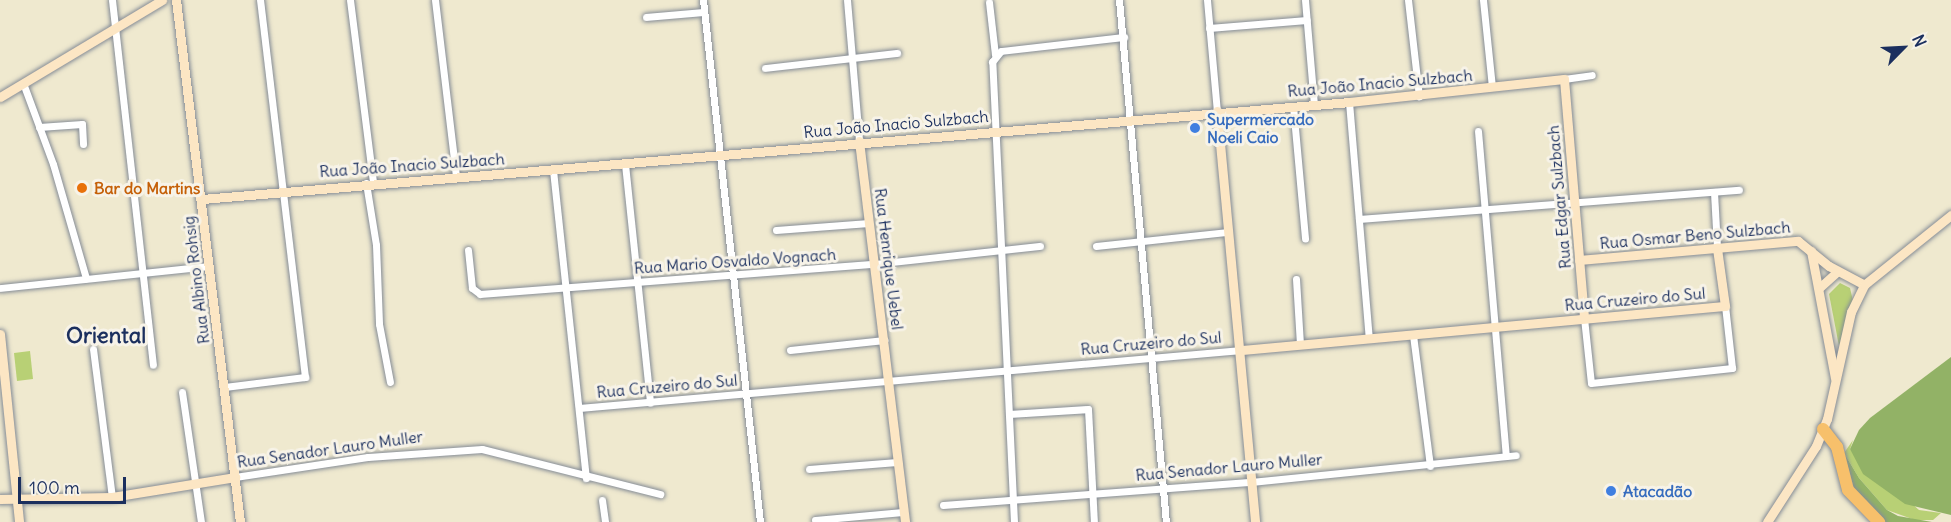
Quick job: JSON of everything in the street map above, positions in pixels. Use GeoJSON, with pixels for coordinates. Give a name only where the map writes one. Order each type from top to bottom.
{"type":"FeatureCollection","features":[{"type":"Feature","properties":{"kind":"highway"},"geometry":{"type":"LineString","coordinates":[[1825,424],[1837,447],[1848,490],[1879,522]]}},
{"type":"Feature","properties":{"kind":"street"},"geometry":{"type":"LineString","coordinates":[[112,0],[153,365]]}},
{"type":"Feature","properties":{"kind":"street"},"geometry":{"type":"LineString","coordinates":[[0,97],[162,0]]}},
{"type":"Feature","properties":{"kind":"street","name":"Rua Albino Rohsig"},"geometry":{"type":"LineString","coordinates":[[177,0],[240,522]]}},
{"type":"Feature","properties":{"kind":"street"},"geometry":{"type":"LineString","coordinates":[[224,387],[305,377],[260,0]]}},
{"type":"Feature","properties":{"kind":"street"},"geometry":{"type":"LineString","coordinates":[[351,0],[376,245],[380,324],[390,382]]}},
{"type":"Feature","properties":{"kind":"street"},"geometry":{"type":"LineString","coordinates":[[435,0],[456,177]]}},
{"type":"Feature","properties":{"kind":"street"},"geometry":{"type":"LineString","coordinates":[[703,0],[760,522]]}},
{"type":"Feature","properties":{"kind":"street","name":"Rua Henrique Uebel"},"geometry":{"type":"LineString","coordinates":[[847,0],[859,141],[904,517]]}},
{"type":"Feature","properties":{"kind":"street"},"geometry":{"type":"LineString","coordinates":[[1119,0],[1143,240],[1166,522]]}},
{"type":"Feature","properties":{"kind":"street"},"geometry":{"type":"LineString","coordinates":[[1207,0],[1255,522]]}},
{"type":"Feature","properties":{"kind":"street"},"geometry":{"type":"LineString","coordinates":[[1305,0],[1314,104]]}},
{"type":"Feature","properties":{"kind":"street"},"geometry":{"type":"LineString","coordinates":[[1408,0],[1419,96]]}},
{"type":"Feature","properties":{"kind":"street"},"geometry":{"type":"LineString","coordinates":[[1483,0],[1492,87]]}},
{"type":"Feature","properties":{"kind":"street"},"geometry":{"type":"LineString","coordinates":[[989,2],[1014,522]]}},
{"type":"Feature","properties":{"kind":"street"},"geometry":{"type":"LineString","coordinates":[[646,17],[703,12]]}},
{"type":"Feature","properties":{"kind":"street"},"geometry":{"type":"LineString","coordinates":[[1209,28],[1307,20]]}},
{"type":"Feature","properties":{"kind":"street"},"geometry":{"type":"LineString","coordinates":[[993,58],[1124,37]]}},
{"type":"Feature","properties":{"kind":"street"},"geometry":{"type":"LineString","coordinates":[[765,68],[897,54]]}},
{"type":"Feature","properties":{"kind":"street","name":"Rua João Inacio Sulzbach"},"geometry":{"type":"LineString","coordinates":[[202,199],[283,189],[553,170],[859,141],[1419,96],[1592,75]]}},
{"type":"Feature","properties":{"kind":"street","name":"Rua Edgar Sulzbach"},"geometry":{"type":"LineString","coordinates":[[1564,79],[1591,383],[1732,368],[1725,306]]}},
{"type":"Feature","properties":{"kind":"street"},"geometry":{"type":"LineString","coordinates":[[23,83],[87,278]]}},
{"type":"Feature","properties":{"kind":"street"},"geometry":{"type":"LineString","coordinates":[[1349,102],[1369,338]]}},
{"type":"Feature","properties":{"kind":"street"},"geometry":{"type":"LineString","coordinates":[[1293,106],[1305,238]]}},
{"type":"Feature","properties":{"kind":"street"},"geometry":{"type":"LineString","coordinates":[[39,127],[82,124],[83,144]]}},
{"type":"Feature","properties":{"kind":"street"},"geometry":{"type":"LineString","coordinates":[[1478,131],[1482,208],[1506,456]]}},
{"type":"Feature","properties":{"kind":"street"},"geometry":{"type":"LineString","coordinates":[[625,164],[650,403]]}},
{"type":"Feature","properties":{"kind":"street"},"geometry":{"type":"LineString","coordinates":[[553,170],[586,478]]}},
{"type":"Feature","properties":{"kind":"street"},"geometry":{"type":"LineString","coordinates":[[1359,219],[1739,190]]}},
{"type":"Feature","properties":{"kind":"street"},"geometry":{"type":"LineString","coordinates":[[1714,192],[1717,248],[1725,306]]}},
{"type":"Feature","properties":{"kind":"street"},"geometry":{"type":"LineString","coordinates":[[1767,522],[1825,424],[1851,312],[1864,285],[1951,215]]}},
{"type":"Feature","properties":{"kind":"street"},"geometry":{"type":"LineString","coordinates":[[776,230],[869,223]]}},
{"type":"Feature","properties":{"kind":"street"},"geometry":{"type":"LineString","coordinates":[[1096,246],[1228,232]]}},
{"type":"Feature","properties":{"kind":"street","name":"Rua Osmar Beno Sulzbach"},"geometry":{"type":"LineString","coordinates":[[1579,260],[1798,241],[1838,271],[1864,285]]}},
{"type":"Feature","properties":{"kind":"street","name":"Rua Mario Osvaldo Vognach"},"geometry":{"type":"LineString","coordinates":[[468,250],[472,288],[480,294],[874,264],[1040,246]]}},
{"type":"Feature","properties":{"kind":"street"},"geometry":{"type":"LineString","coordinates":[[1811,251],[1836,382]]}},
{"type":"Feature","properties":{"kind":"street"},"geometry":{"type":"LineString","coordinates":[[0,288],[208,266]]}},
{"type":"Feature","properties":{"kind":"street"},"geometry":{"type":"LineString","coordinates":[[1819,288],[1838,271]]}},
{"type":"Feature","properties":{"kind":"street"},"geometry":{"type":"LineString","coordinates":[[1296,279],[1300,344]]}},
{"type":"Feature","properties":{"kind":"street","name":"Rua Cruzeiro do Sul"},"geometry":{"type":"LineString","coordinates":[[579,408],[889,383],[1413,335],[1494,325],[1725,306]]}},
{"type":"Feature","properties":{"kind":"street"},"geometry":{"type":"LineString","coordinates":[[0,334],[19,501],[19,522]]}},
{"type":"Feature","properties":{"kind":"street"},"geometry":{"type":"LineString","coordinates":[[1413,335],[1430,465]]}},
{"type":"Feature","properties":{"kind":"street"},"geometry":{"type":"LineString","coordinates":[[790,350],[884,340]]}},
{"type":"Feature","properties":{"kind":"street"},"geometry":{"type":"LineString","coordinates":[[93,349],[112,497]]}},
{"type":"Feature","properties":{"kind":"street"},"geometry":{"type":"LineString","coordinates":[[182,392],[201,522]]}},
{"type":"Feature","properties":{"kind":"street"},"geometry":{"type":"LineString","coordinates":[[1010,414],[1088,409],[1094,522]]}},
{"type":"Feature","properties":{"kind":"street","name":"Rua Senador Lauro Muller"},"geometry":{"type":"LineString","coordinates":[[0,499],[19,501],[112,497],[368,456],[482,449],[516,455],[586,478],[660,494]]}},
{"type":"Feature","properties":{"kind":"street","name":"Rua Senador Lauro Muller"},"geometry":{"type":"LineString","coordinates":[[943,505],[1093,492],[1252,482],[1516,455]]}},
{"type":"Feature","properties":{"kind":"street"},"geometry":{"type":"LineString","coordinates":[[809,470],[897,462]]}},
{"type":"Feature","properties":{"kind":"street"},"geometry":{"type":"LineString","coordinates":[[602,500],[605,522]]}},
{"type":"Feature","properties":{"kind":"street"},"geometry":{"type":"LineString","coordinates":[[815,520],[904,517]]}},
{"type":"Feature","properties":{"kind":"green space"},"geometry":{"type":"Polygon","coordinates":[[[1840,283],[1850,288],[1853,301],[1839,346],[1829,294],[1840,283]]]}},
{"type":"Feature","properties":{"kind":"green space"},"geometry":{"type":"Polygon","coordinates":[[[30,351],[33,379],[17,381],[14,353],[30,351]]]}},
{"type":"Feature","properties":{"kind":"green space"},"geometry":{"type":"Polygon","coordinates":[[[1951,357],[1951,515],[1905,504],[1863,474],[1850,449],[1859,430],[1870,418],[1951,357]]]}},
{"type":"Feature","properties":{"kind":"green space"},"geometry":{"type":"Polygon","coordinates":[[[1853,440],[1850,449],[1919,510],[1941,513],[1933,520],[1915,520],[1887,510],[1859,478],[1844,453],[1853,440]]]}},
{"type":"Feature","properties":{"kind":"green space"},"geometry":{"type":"Polygon","coordinates":[[[1844,453],[1859,478],[1887,510],[1898,516],[1932,522],[1885,522],[1855,492],[1844,453]]]}},
{"type":"Feature","properties":{"kind":"place","name":"Supermercado Noeli Caio"},"geometry":{"type":"Point","coordinates":[1195,128]}},
{"type":"Feature","properties":{"kind":"place","name":"Bar do Martins"},"geometry":{"type":"Point","coordinates":[82,188]}},
{"type":"Feature","properties":{"kind":"place","name":"Atacadão"},"geometry":{"type":"Point","coordinates":[1611,491]}},
{"type":"Feature","properties":{"kind":"district","name":"Oriental"},"geometry":{"type":"Point","coordinates":[106,336]}}]}
